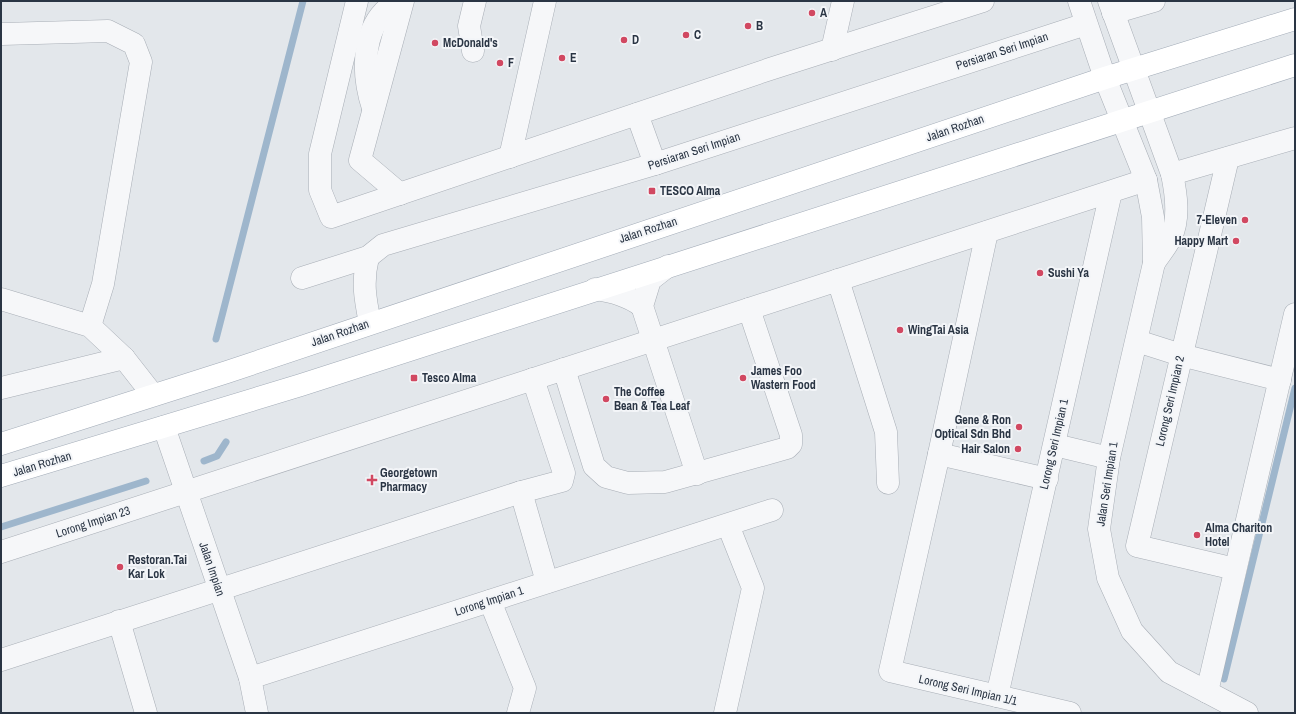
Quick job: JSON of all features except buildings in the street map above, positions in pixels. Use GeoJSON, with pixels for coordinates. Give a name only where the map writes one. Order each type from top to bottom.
{"type":"FeatureCollection","features":[{"type":"Feature","properties":{"kind":"main road","name":"Jalan Rozhan"},"geometry":{"type":"LineString","coordinates":[[1,444],[153,395],[1105,78],[1295,19]]}},
{"type":"Feature","properties":{"kind":"main road","name":"Jalan Rozhan"},"geometry":{"type":"LineString","coordinates":[[1,476],[309,382],[1295,65]]}},
{"type":"Feature","properties":{"kind":"main road"},"geometry":{"type":"LineString","coordinates":[[153,395],[164,427]]}},
{"type":"Feature","properties":{"kind":"street"},"geometry":{"type":"LineString","coordinates":[[357,1],[320,154],[320,190],[331,217],[770,69],[983,1]]}},
{"type":"Feature","properties":{"kind":"street"},"geometry":{"type":"LineString","coordinates":[[374,111],[367,90],[365,66],[368,41],[378,20],[388,7],[400,1]]}},
{"type":"Feature","properties":{"kind":"street"},"geometry":{"type":"LineString","coordinates":[[400,194],[360,160],[403,1]]}},
{"type":"Feature","properties":{"kind":"street"},"geometry":{"type":"LineString","coordinates":[[473,51],[469,26],[475,1]]}},
{"type":"Feature","properties":{"kind":"street"},"geometry":{"type":"LineString","coordinates":[[510,157],[545,1]]}},
{"type":"Feature","properties":{"kind":"street"},"geometry":{"type":"LineString","coordinates":[[832,50],[843,1]]}},
{"type":"Feature","properties":{"kind":"street","name":"Jalan Seri Impian 1"},"geometry":{"type":"LineString","coordinates":[[1079,1],[1121,121],[1146,180],[1154,217],[1154,263],[1109,458],[1099,529],[1108,578],[1132,631],[1169,672],[1247,713]]}},
{"type":"Feature","properties":{"kind":"street"},"geometry":{"type":"LineString","coordinates":[[1111,7],[1154,1]]}},
{"type":"Feature","properties":{"kind":"street","name":"Jalan Seri Impian 1"},"geometry":{"type":"LineString","coordinates":[[1111,7],[1172,174],[1176,192],[1176,213],[1171,236],[1154,263]]}},
{"type":"Feature","properties":{"kind":"street","name":"Persiaran Seri Impian"},"geometry":{"type":"LineString","coordinates":[[302,278],[368,257],[382,245],[655,164],[1086,24]]}},
{"type":"Feature","properties":{"kind":"street"},"geometry":{"type":"LineString","coordinates":[[2,34],[108,31],[134,44],[141,62],[103,284],[90,326]]}},
{"type":"Feature","properties":{"kind":"street"},"geometry":{"type":"LineString","coordinates":[[637,114],[655,164]]}},
{"type":"Feature","properties":{"kind":"street"},"geometry":{"type":"LineString","coordinates":[[1172,174],[1295,138]]}},
{"type":"Feature","properties":{"kind":"street","name":"Lorong Seri Impian 2"},"geometry":{"type":"LineString","coordinates":[[1228,158],[1137,546],[1235,569]]}},
{"type":"Feature","properties":{"kind":"street"},"geometry":{"type":"LineString","coordinates":[[186,492],[1146,180]]}},
{"type":"Feature","properties":{"kind":"street","name":"Lorong Seri Impian 1"},"geometry":{"type":"LineString","coordinates":[[997,696],[1047,479],[1110,192]]}},
{"type":"Feature","properties":{"kind":"street"},"geometry":{"type":"LineString","coordinates":[[986,232],[940,454],[1047,479]]}},
{"type":"Feature","properties":{"kind":"street"},"geometry":{"type":"LineString","coordinates":[[368,257],[364,273],[364,292],[370,323]]}},
{"type":"Feature","properties":{"kind":"street"},"geometry":{"type":"LineString","coordinates":[[668,266],[650,280],[642,306],[697,474]]}},
{"type":"Feature","properties":{"kind":"street"},"geometry":{"type":"LineString","coordinates":[[838,280],[886,432],[888,483]]}},
{"type":"Feature","properties":{"kind":"street"},"geometry":{"type":"LineString","coordinates":[[595,289],[617,293],[632,299],[642,306]]}},
{"type":"Feature","properties":{"kind":"street"},"geometry":{"type":"LineString","coordinates":[[1,299],[90,326],[124,358],[153,395]]}},
{"type":"Feature","properties":{"kind":"street"},"geometry":{"type":"LineString","coordinates":[[564,369],[594,466],[606,477],[628,483],[665,482],[787,448],[791,444],[791,435],[749,309]]}},
{"type":"Feature","properties":{"kind":"street"},"geometry":{"type":"LineString","coordinates":[[1207,692],[1295,314]]}},
{"type":"Feature","properties":{"kind":"street"},"geometry":{"type":"LineString","coordinates":[[1137,340],[1181,355],[1280,380]]}},
{"type":"Feature","properties":{"kind":"street"},"geometry":{"type":"LineString","coordinates":[[1,388],[124,358]]}},
{"type":"Feature","properties":{"kind":"street"},"geometry":{"type":"LineString","coordinates":[[1,660],[521,492],[562,481],[564,479],[564,473],[533,379]]}},
{"type":"Feature","properties":{"kind":"street","name":"Jalan Impian"},"geometry":{"type":"LineString","coordinates":[[164,427],[250,678],[257,713]]}},
{"type":"Feature","properties":{"kind":"street"},"geometry":{"type":"LineString","coordinates":[[1054,445],[1109,458]]}},
{"type":"Feature","properties":{"kind":"street","name":"Lorong Seri Impian 1/1"},"geometry":{"type":"LineString","coordinates":[[940,454],[890,671],[1070,713]]}},
{"type":"Feature","properties":{"kind":"street","name":"Lorong Impian 23"},"geometry":{"type":"LineString","coordinates":[[1,552],[186,492]]}},
{"type":"Feature","properties":{"kind":"street"},"geometry":{"type":"LineString","coordinates":[[521,492],[547,582]]}},
{"type":"Feature","properties":{"kind":"street","name":"Lorong Impian 1"},"geometry":{"type":"LineString","coordinates":[[250,678],[772,510]]}},
{"type":"Feature","properties":{"kind":"street"},"geometry":{"type":"LineString","coordinates":[[725,713],[753,588],[728,525]]}},
{"type":"Feature","properties":{"kind":"street"},"geometry":{"type":"LineString","coordinates":[[490,601],[525,688],[518,713]]}},
{"type":"Feature","properties":{"kind":"street"},"geometry":{"type":"LineString","coordinates":[[119,621],[146,713]]}},
{"type":"Feature","properties":{"kind":"waterway"},"geometry":{"type":"LineString","coordinates":[[216,339],[303,1]]}},
{"type":"Feature","properties":{"kind":"waterway"},"geometry":{"type":"LineString","coordinates":[[1224,679],[1295,388]]}},
{"type":"Feature","properties":{"kind":"waterway"},"geometry":{"type":"LineString","coordinates":[[204,461],[217,456],[226,442]]}},
{"type":"Feature","properties":{"kind":"waterway"},"geometry":{"type":"LineString","coordinates":[[1,527],[146,481]]}},
{"type":"Feature","properties":{"kind":"place","name":"A"},"geometry":{"type":"Point","coordinates":[812,13]}},
{"type":"Feature","properties":{"kind":"place","name":"B"},"geometry":{"type":"Point","coordinates":[748,26]}},
{"type":"Feature","properties":{"kind":"place","name":"C"},"geometry":{"type":"Point","coordinates":[686,35]}},
{"type":"Feature","properties":{"kind":"place","name":"D"},"geometry":{"type":"Point","coordinates":[624,40]}},
{"type":"Feature","properties":{"kind":"place","name":"McDonald's"},"geometry":{"type":"Point","coordinates":[435,43]}},
{"type":"Feature","properties":{"kind":"place","name":"E"},"geometry":{"type":"Point","coordinates":[562,58]}},
{"type":"Feature","properties":{"kind":"place","name":"F"},"geometry":{"type":"Point","coordinates":[500,63]}},
{"type":"Feature","properties":{"kind":"place","name":"TESCO Alma"},"geometry":{"type":"Point","coordinates":[652,191]}},
{"type":"Feature","properties":{"kind":"place","name":"7-Eleven"},"geometry":{"type":"Point","coordinates":[1245,220]}},
{"type":"Feature","properties":{"kind":"place","name":"Happy Mart"},"geometry":{"type":"Point","coordinates":[1236,241]}},
{"type":"Feature","properties":{"kind":"place","name":"Sushi Ya"},"geometry":{"type":"Point","coordinates":[1040,273]}},
{"type":"Feature","properties":{"kind":"place","name":"WingTai Asia"},"geometry":{"type":"Point","coordinates":[900,330]}},
{"type":"Feature","properties":{"kind":"place","name":"Tesco Alma"},"geometry":{"type":"Point","coordinates":[414,378]}},
{"type":"Feature","properties":{"kind":"place","name":"James Foo Wastern Food"},"geometry":{"type":"Point","coordinates":[743,378]}},
{"type":"Feature","properties":{"kind":"place","name":"The Coffee Bean & Tea Leaf"},"geometry":{"type":"Point","coordinates":[606,399]}},
{"type":"Feature","properties":{"kind":"place","name":"Gene & Ron Optical Sdn Bhd"},"geometry":{"type":"Point","coordinates":[1019,427]}},
{"type":"Feature","properties":{"kind":"place","name":"Hair Salon"},"geometry":{"type":"Point","coordinates":[1018,449]}},
{"type":"Feature","properties":{"kind":"place","name":"Georgetown Pharmacy"},"geometry":{"type":"Point","coordinates":[372,480]}},
{"type":"Feature","properties":{"kind":"place","name":"Alma Chariton Hotel"},"geometry":{"type":"Point","coordinates":[1197,535]}},
{"type":"Feature","properties":{"kind":"place","name":"Restoran.Tai Kar Lok"},"geometry":{"type":"Point","coordinates":[120,567]}}]}
